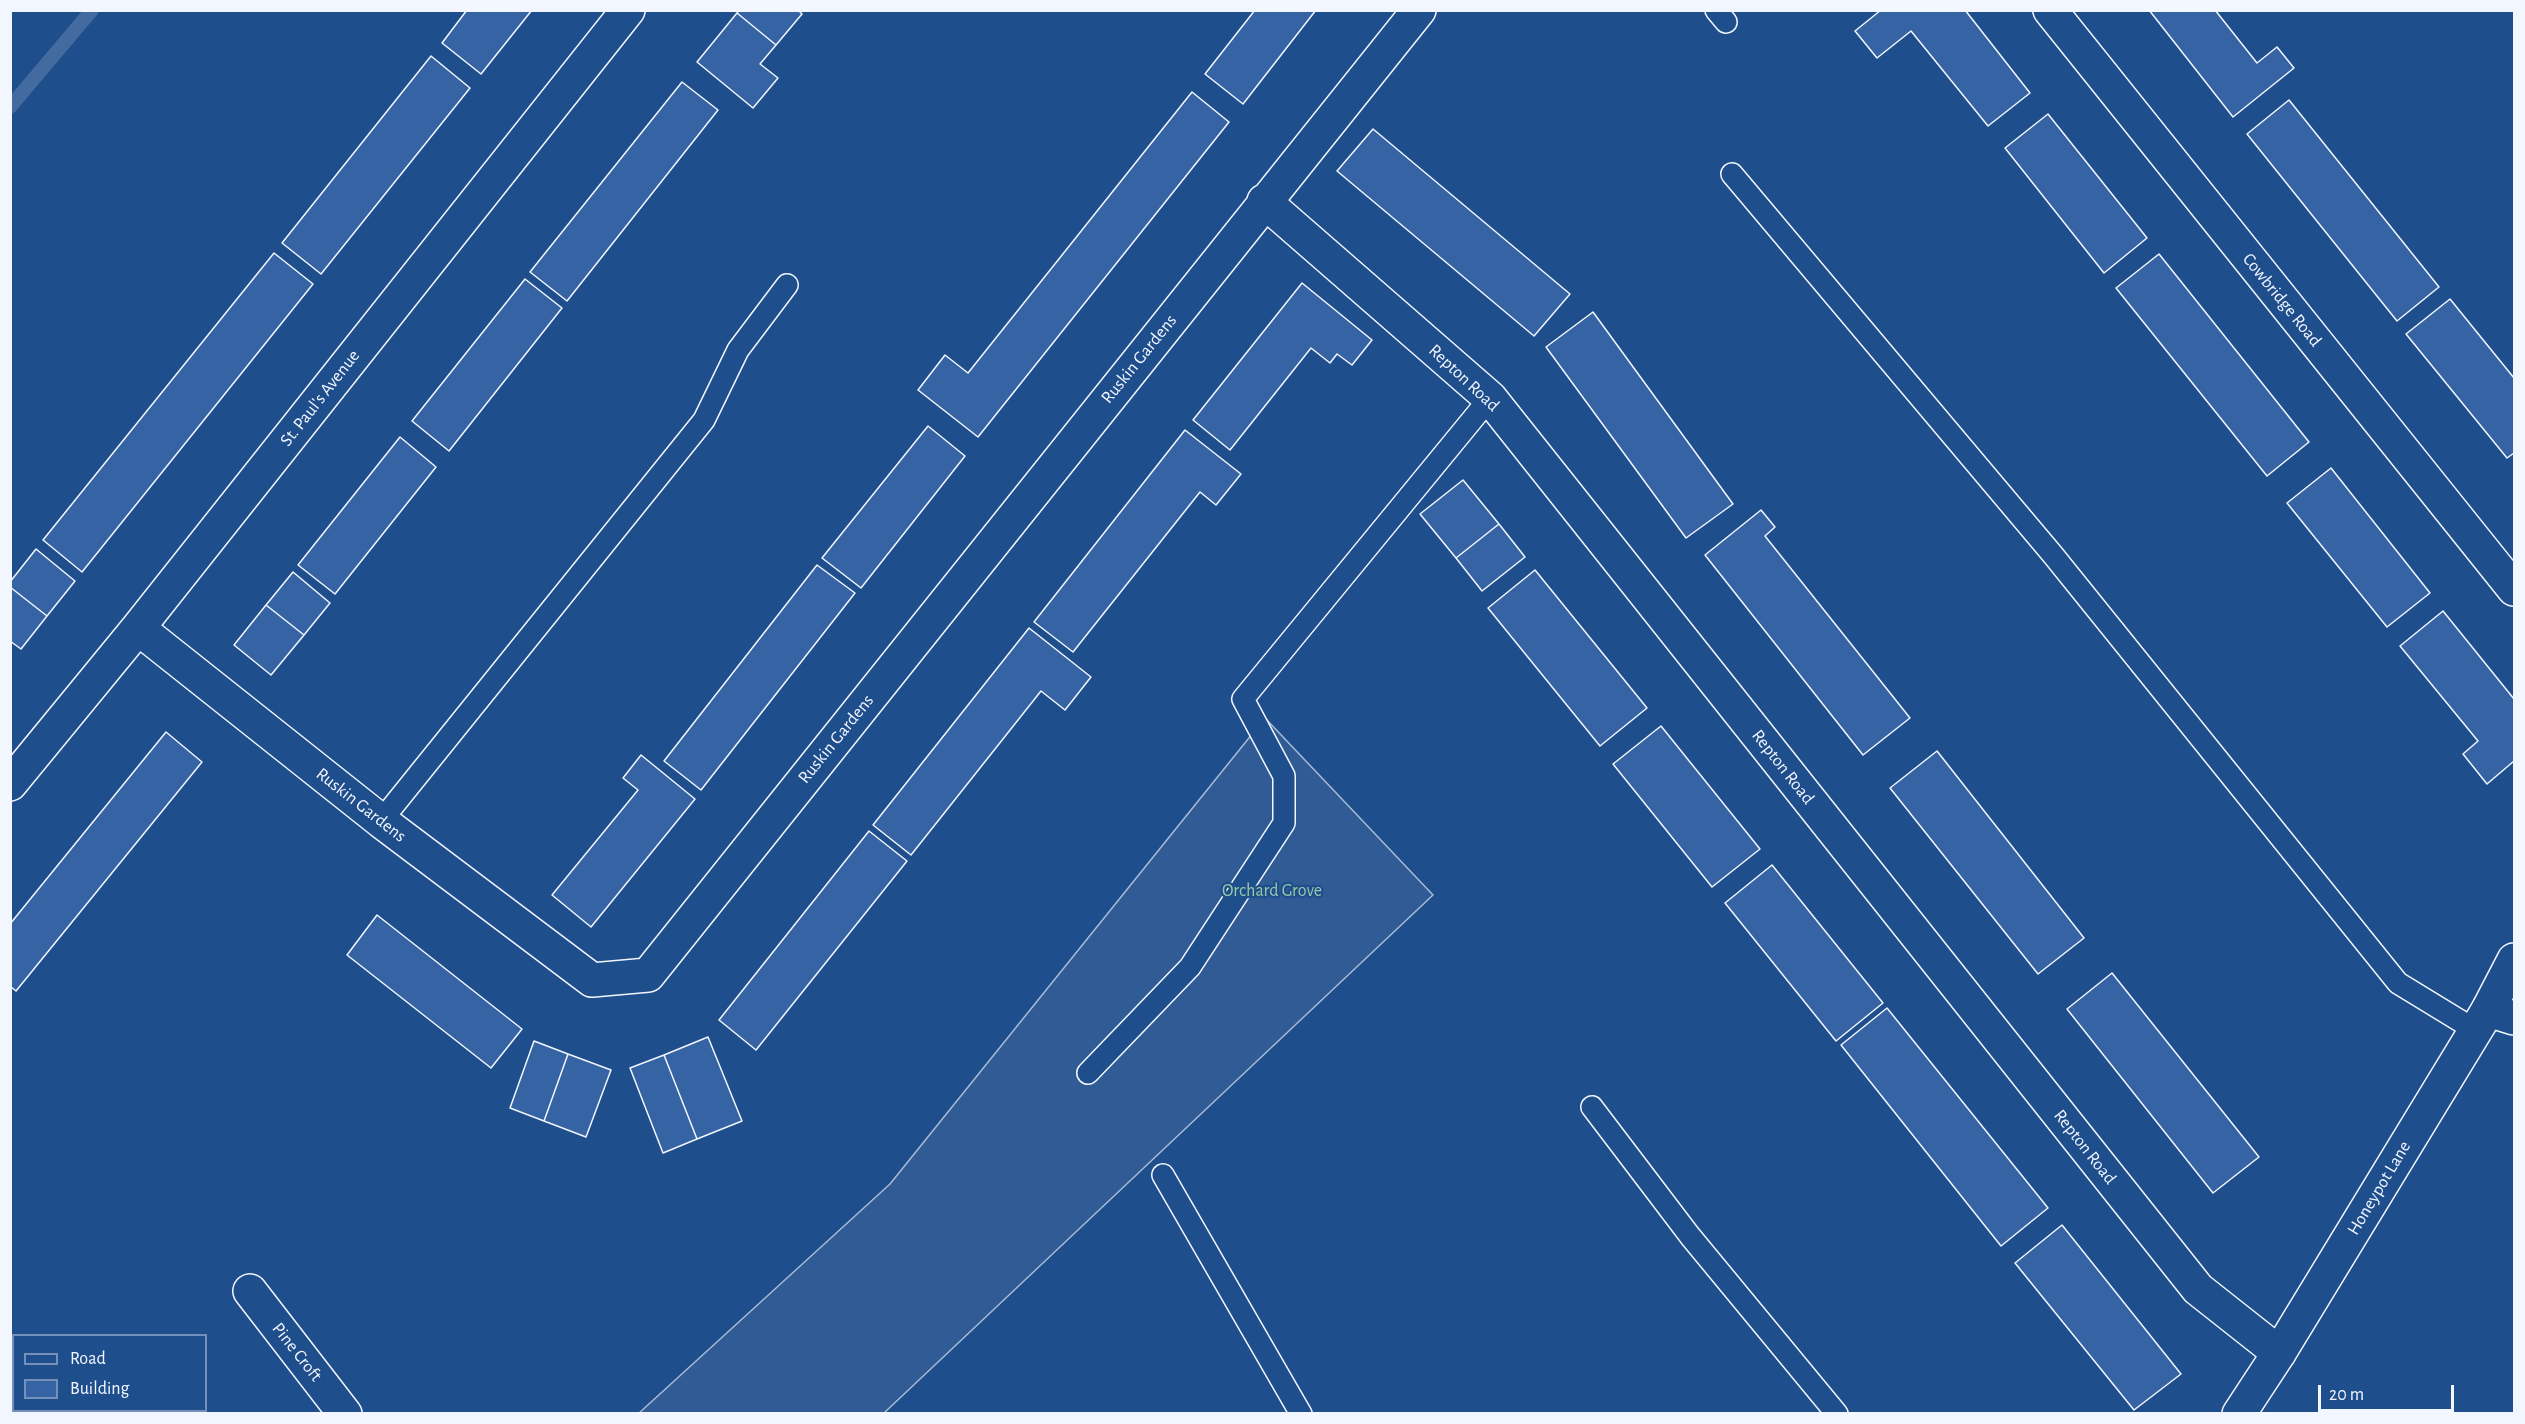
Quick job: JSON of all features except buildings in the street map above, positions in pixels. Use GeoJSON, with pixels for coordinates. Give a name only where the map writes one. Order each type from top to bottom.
{"type":"FeatureCollection","features":[{"type":"Feature","properties":{"kind":"street","name":"St. Paul's Avenue"},"geometry":{"type":"LineString","coordinates":[[10,784],[138,628],[628,10]]}},
{"type":"Feature","properties":{"kind":"street","name":"Ruskin Gardens"},"geometry":{"type":"LineString","coordinates":[[138,628],[381,821],[592,980],[648,975],[1264,201],[1419,10]]}},
{"type":"Feature","properties":{"kind":"street","name":"Cowbridge Road"},"geometry":{"type":"LineString","coordinates":[[2050,10],[2514,589]]}},
{"type":"Feature","properties":{"kind":"street","name":"Repton Road"},"geometry":{"type":"LineString","coordinates":[[1264,201],[1490,398],[2198,1289],[2279,1353]]}},
{"type":"Feature","properties":{"kind":"street","name":"Honeypot Lane"},"geometry":{"type":"LineString","coordinates":[[2239,1413],[2492,1019],[2514,960]]}},
{"type":"Feature","properties":{"kind":"street","name":"Pine Croft"},"geometry":{"type":"LineString","coordinates":[[250,1291],[345,1413]]}},
{"type":"Feature","properties":{"kind":"lane"},"geometry":{"type":"LineString","coordinates":[[1732,174],[2053,555],[2398,983],[2492,1019]]}},
{"type":"Feature","properties":{"kind":"lane"},"geometry":{"type":"LineString","coordinates":[[381,821],[704,420],[738,350],[788,285]]}},
{"type":"Feature","properties":{"kind":"lane"},"geometry":{"type":"LineString","coordinates":[[1088,1073],[1190,967],[1284,823],[1284,776],[1243,699],[1490,398]]}},
{"type":"Feature","properties":{"kind":"lane"},"geometry":{"type":"LineString","coordinates":[[1592,1107],[1690,1236],[1837,1413]]}},
{"type":"Feature","properties":{"kind":"lane"},"geometry":{"type":"LineString","coordinates":[[1163,1175],[1301,1413]]}},
{"type":"Feature","properties":{"kind":"shaded area","name":"Orchard Grove"},"geometry":{"type":"Polygon","coordinates":[[[1265,718],[1433,895],[884,1413],[638,1414],[890,1184],[1265,718]]]}},
{"type":"Feature","properties":{"kind":"waterway"},"geometry":{"type":"LineString","coordinates":[[10,107],[92,10]]}}]}
